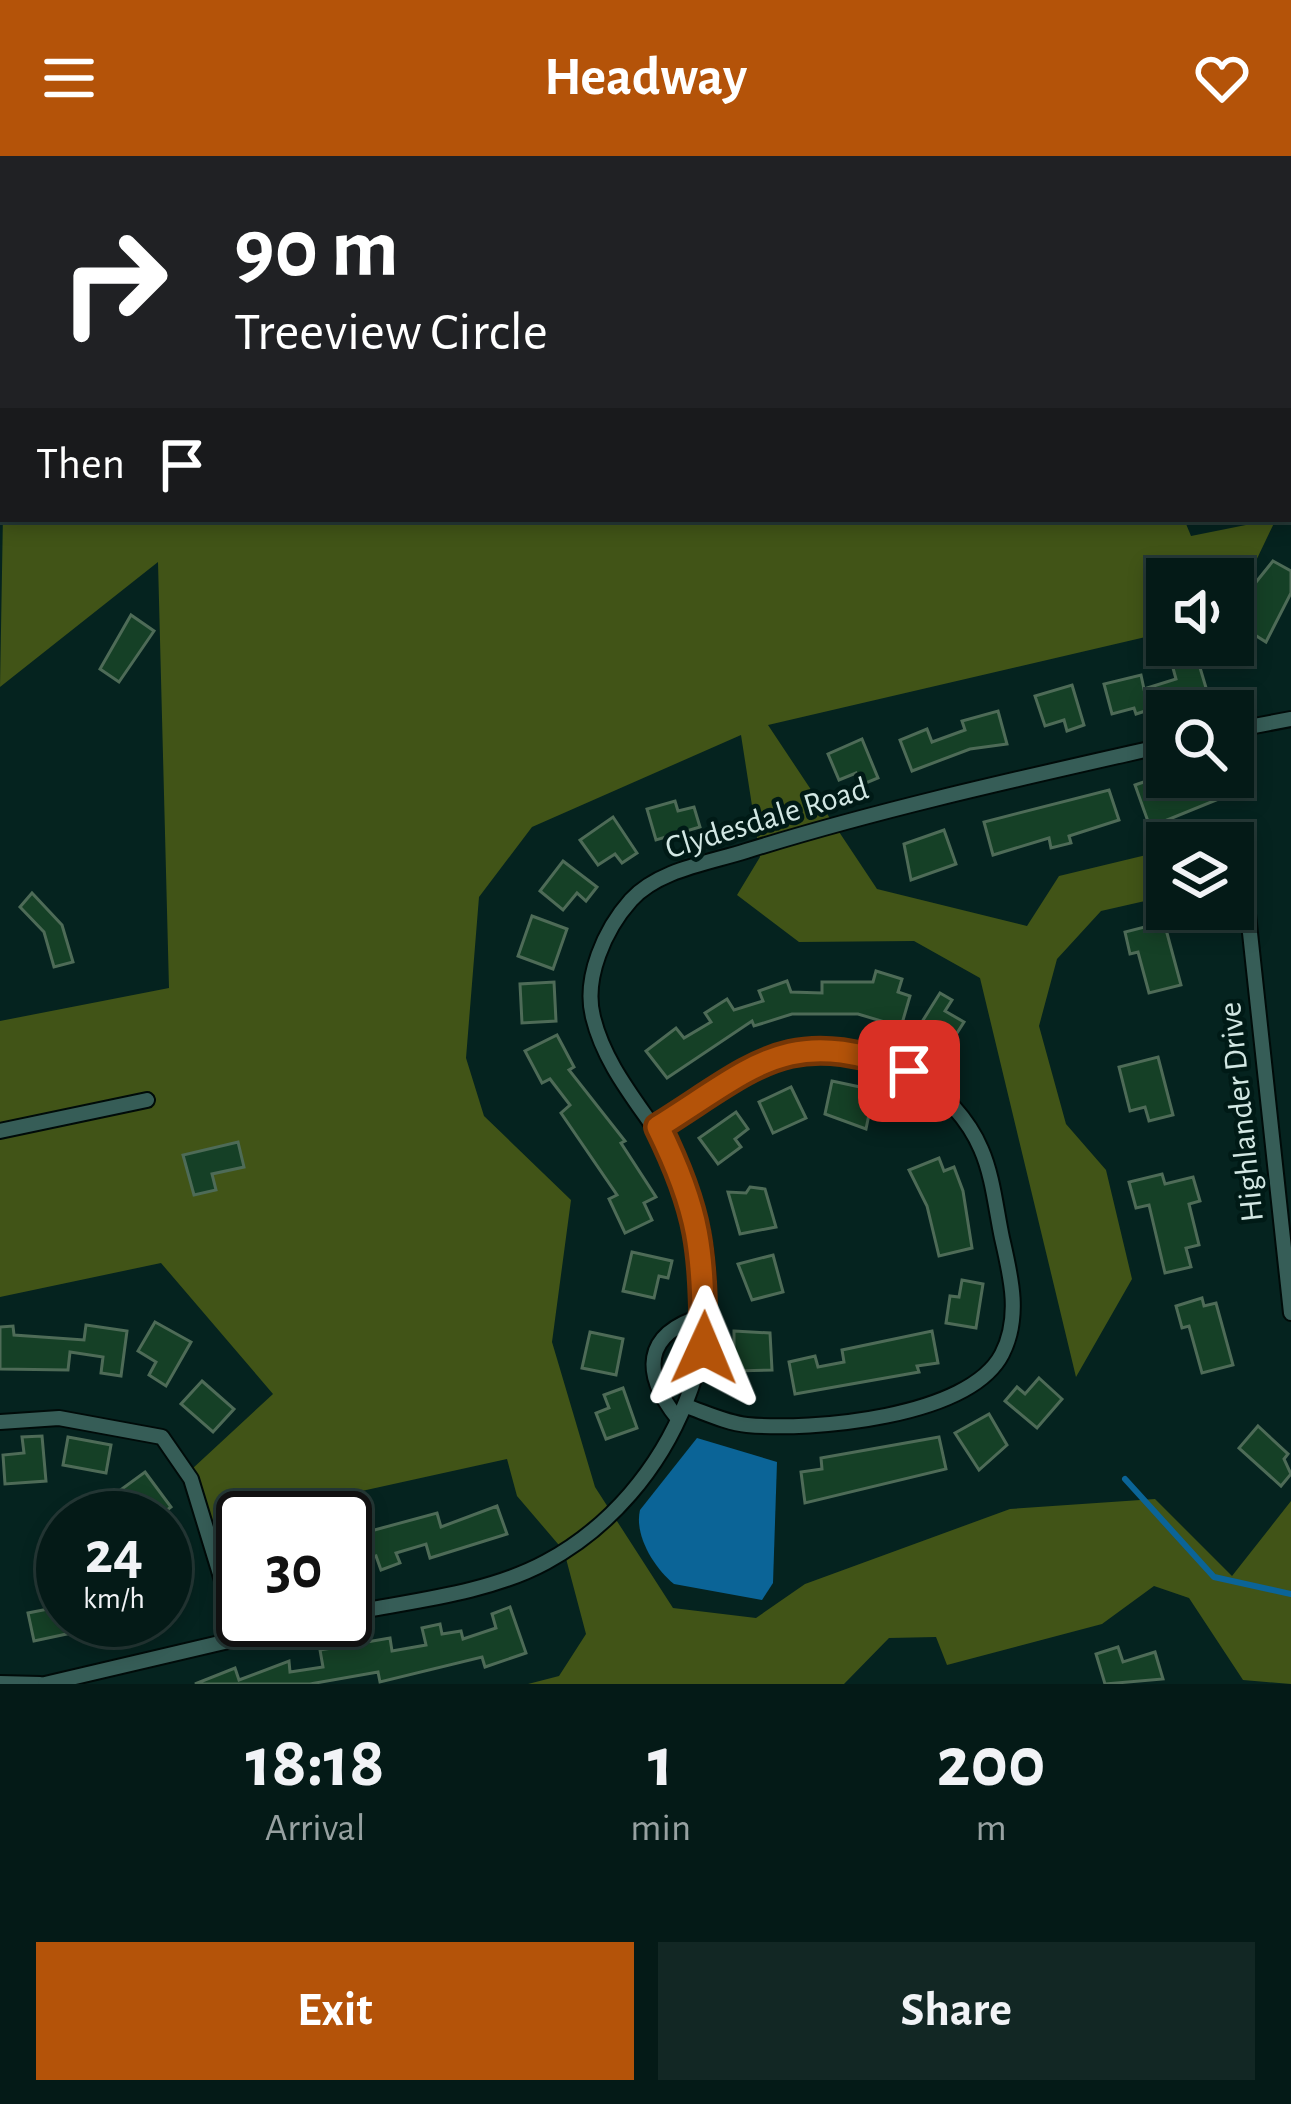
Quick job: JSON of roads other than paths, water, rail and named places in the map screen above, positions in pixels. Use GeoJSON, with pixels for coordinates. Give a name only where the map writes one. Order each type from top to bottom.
{"type":"FeatureCollection","features":[{"type":"Feature","properties":{"kind":"street"},"geometry":{"type":"LineString","coordinates":[[1254,726],[1291,719]]}},
{"type":"Feature","properties":{"kind":"street","name":"Clydesdale Road"},"geometry":{"type":"LineString","coordinates":[[372,1608],[489,1582],[547,1562],[627,1500],[682,1413],[700,1372],[704,1316],[699,1225],[689,1191],[658,1127],[616,1076],[591,1013],[593,971],[609,931],[633,898],[663,877],[850,819],[1146,750]]}},
{"type":"Feature","properties":{"kind":"street","name":"Highlander Drive"},"geometry":{"type":"LineString","coordinates":[[1250,930],[1291,1313]]}},
{"type":"Feature","properties":{"kind":"street"},"geometry":{"type":"LineString","coordinates":[[658,1127],[770,1056],[821,1046],[869,1055],[909,1071],[940,1093],[982,1151],[1012,1279],[1013,1320],[1003,1352],[970,1387],[902,1412],[813,1427],[742,1425],[682,1413],[653,1379],[653,1356],[661,1338],[679,1323],[704,1316]]}},
{"type":"Feature","properties":{"kind":"street"},"geometry":{"type":"LineString","coordinates":[[0,1130],[147,1100]]}},
{"type":"Feature","properties":{"kind":"street"},"geometry":{"type":"LineString","coordinates":[[0,1421],[58,1418],[162,1437],[191,1480],[216,1563]]}},
{"type":"Feature","properties":{"kind":"street"},"geometry":{"type":"LineString","coordinates":[[0,1683],[42,1684],[216,1641]]}},
{"type":"Feature","properties":{"kind":"water"},"geometry":{"type":"Polygon","coordinates":[[[697,1438],[777,1462],[773,1583],[762,1600],[674,1584],[659,1569],[643,1540],[640,1510],[697,1438]]]}},
{"type":"Feature","properties":{"kind":"waterway"},"geometry":{"type":"LineString","coordinates":[[1125,1479],[1214,1577],[1291,1594]]}}]}
